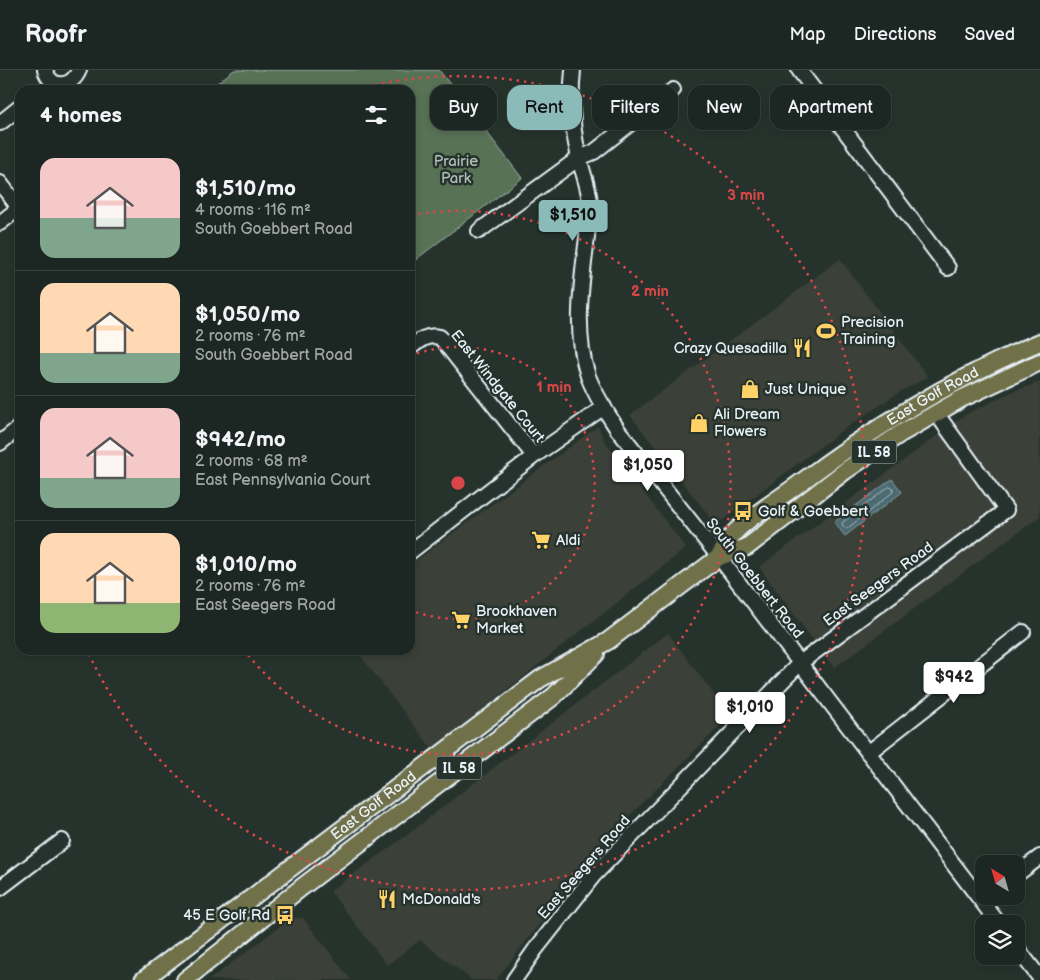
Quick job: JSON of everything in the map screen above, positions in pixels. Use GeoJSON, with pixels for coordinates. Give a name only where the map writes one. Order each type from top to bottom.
{"type":"FeatureCollection","features":[{"type":"Feature","properties":{"kind":"main road","name":"East Golf Road"},"geometry":{"type":"LineString","coordinates":[[719,557],[734,532],[824,464],[882,424],[997,360],[1040,342]]}},
{"type":"Feature","properties":{"kind":"main road","name":"East Golf Road"},"geometry":{"type":"LineString","coordinates":[[143,980],[540,679],[608,641],[719,557],[747,547],[846,471],[900,434],[1000,379],[1040,362]]}},
{"type":"Feature","properties":{"kind":"main road","name":"East Golf Road"},"geometry":{"type":"LineString","coordinates":[[185,980],[302,887],[554,696],[608,641]]}},
{"type":"Feature","properties":{"kind":"street"},"geometry":{"type":"LineString","coordinates":[[47,81],[66,84],[76,78],[79,70]]}},
{"type":"Feature","properties":{"kind":"street","name":"South Goebbert Road"},"geometry":{"type":"LineString","coordinates":[[573,70],[571,90],[572,116],[579,158],[589,190],[590,203],[580,325],[582,351],[588,377],[618,430],[975,886]]}},
{"type":"Feature","properties":{"kind":"street"},"geometry":{"type":"LineString","coordinates":[[799,70],[948,268]]}},
{"type":"Feature","properties":{"kind":"street"},"geometry":{"type":"LineString","coordinates":[[0,123],[15,111]]}},
{"type":"Feature","properties":{"kind":"street"},"geometry":{"type":"LineString","coordinates":[[479,230],[579,158],[594,152],[622,130]]}},
{"type":"Feature","properties":{"kind":"street"},"geometry":{"type":"LineString","coordinates":[[0,183],[15,204]]}},
{"type":"Feature","properties":{"kind":"street"},"geometry":{"type":"LineString","coordinates":[[0,222],[15,212]]}},
{"type":"Feature","properties":{"kind":"street","name":"East Windgate Court"},"geometry":{"type":"LineString","coordinates":[[415,344],[428,336],[440,337],[534,456]]}},
{"type":"Feature","properties":{"kind":"street","name":"East Windgate Court"},"geometry":{"type":"LineString","coordinates":[[415,548],[534,456],[604,407]]}},
{"type":"Feature","properties":{"kind":"street","name":"East Seegers Road"},"geometry":{"type":"LineString","coordinates":[[514,980],[594,875],[800,663],[1006,510],[936,413]]}},
{"type":"Feature","properties":{"kind":"street"},"geometry":{"type":"LineString","coordinates":[[0,443],[15,431]]}},
{"type":"Feature","properties":{"kind":"street"},"geometry":{"type":"LineString","coordinates":[[868,752],[1023,632]]}},
{"type":"Feature","properties":{"kind":"street"},"geometry":{"type":"LineString","coordinates":[[0,888],[62,841]]}},
{"type":"Feature","properties":{"kind":"street"},"geometry":{"type":"LineString","coordinates":[[1025,869],[1040,857]]}},
{"type":"Feature","properties":{"kind":"street"},"geometry":{"type":"LineString","coordinates":[[1025,959],[1040,978]]}},
{"type":"Feature","properties":{"kind":"shaded area"},"geometry":{"type":"Polygon","coordinates":[[[840,259],[928,377],[901,391],[840,432],[716,525],[630,415],[840,259]]]}},
{"type":"Feature","properties":{"kind":"shaded area"},"geometry":{"type":"Polygon","coordinates":[[[1040,382],[1040,516],[834,668],[759,567],[965,415],[1011,392],[1040,382]]]}},
{"type":"Feature","properties":{"kind":"shaded area"},"geometry":{"type":"Polygon","coordinates":[[[598,426],[604,440],[686,548],[432,749],[360,655],[415,655],[415,561],[598,426]]]}},
{"type":"Feature","properties":{"kind":"shaded area"},"geometry":{"type":"Polygon","coordinates":[[[668,633],[730,716],[605,840],[496,980],[472,980],[420,940],[387,965],[330,891],[403,838],[668,633]]]}},
{"type":"Feature","properties":{"kind":"shaded area"},"geometry":{"type":"Polygon","coordinates":[[[291,918],[303,918],[351,980],[209,980],[291,918]]]}},
{"type":"Feature","properties":{"kind":"green space","name":"Prairie Park"},"geometry":{"type":"Polygon","coordinates":[[[234,70],[439,70],[451,85],[430,85],[430,130],[485,130],[522,178],[415,260],[415,85],[214,85],[234,70]]]}},
{"type":"Feature","properties":{"kind":"water"},"geometry":{"type":"Polygon","coordinates":[[[892,479],[902,492],[845,536],[834,522],[892,479]]]}},
{"type":"Feature","properties":{"kind":"place","name":"Precision Training"},"geometry":{"type":"Point","coordinates":[826,331]}},
{"type":"Feature","properties":{"kind":"place","name":"Crazy Quesadilla"},"geometry":{"type":"Point","coordinates":[802,348]}},
{"type":"Feature","properties":{"kind":"place","name":"Just Unique"},"geometry":{"type":"Point","coordinates":[750,389]}},
{"type":"Feature","properties":{"kind":"place","name":"Ali Dream Flowers"},"geometry":{"type":"Point","coordinates":[699,423]}},
{"type":"Feature","properties":{"kind":"place","name":"Golf & Goebbert"},"geometry":{"type":"Point","coordinates":[743,511]}},
{"type":"Feature","properties":{"kind":"place","name":"Aldi"},"geometry":{"type":"Point","coordinates":[541,540]}},
{"type":"Feature","properties":{"kind":"place","name":"Brookhaven Market"},"geometry":{"type":"Point","coordinates":[461,620]}},
{"type":"Feature","properties":{"kind":"place","name":"McDonald's"},"geometry":{"type":"Point","coordinates":[387,899]}},
{"type":"Feature","properties":{"kind":"place","name":"45 E Golf Rd"},"geometry":{"type":"Point","coordinates":[285,915]}}]}
